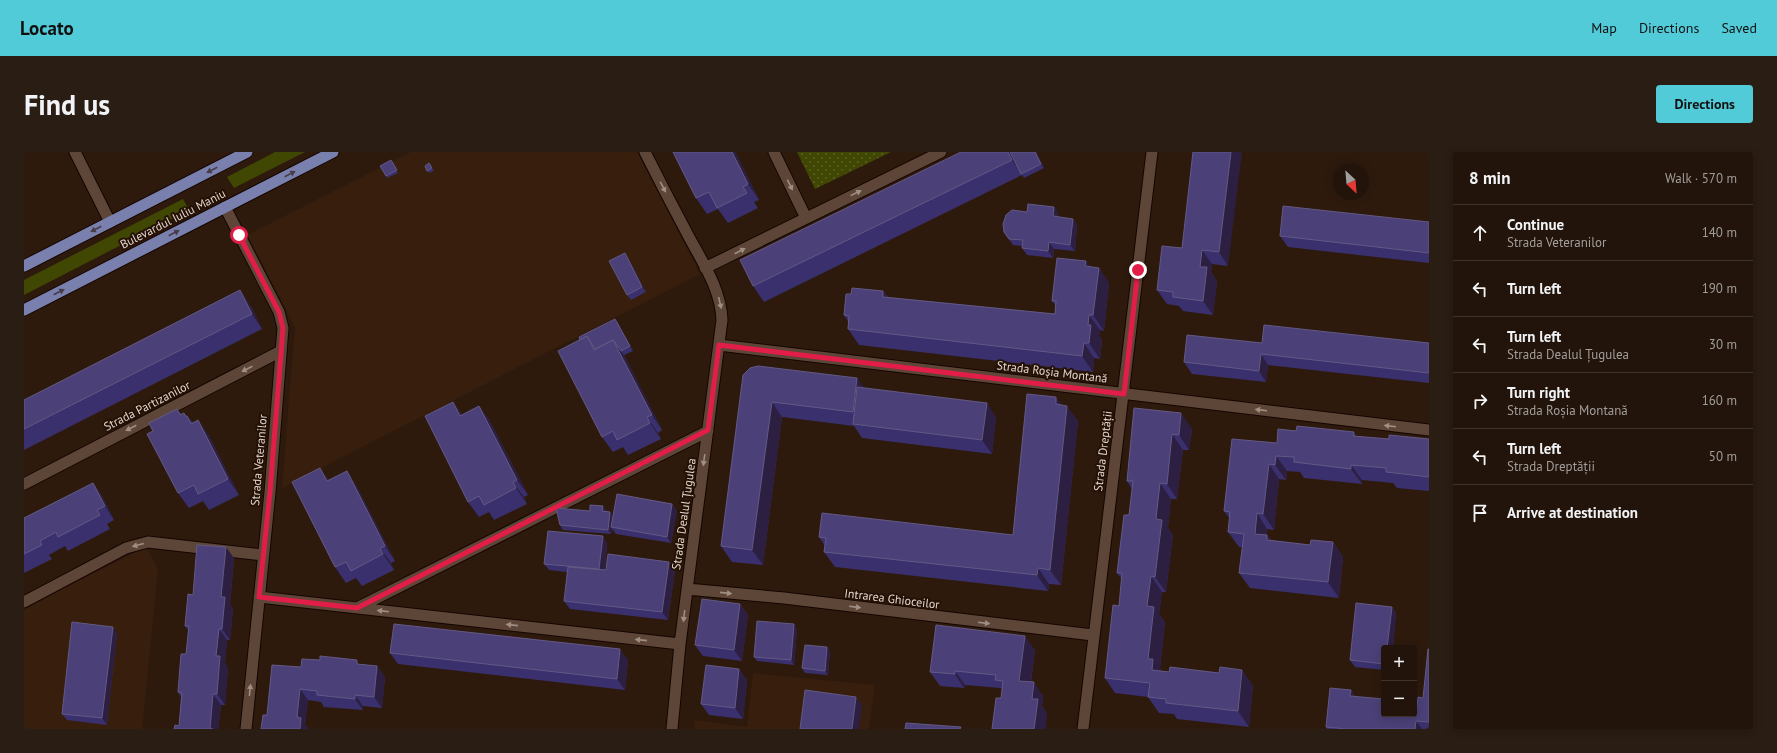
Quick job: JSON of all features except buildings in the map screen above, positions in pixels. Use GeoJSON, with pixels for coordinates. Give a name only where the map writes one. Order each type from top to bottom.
{"type":"FeatureCollection","features":[{"type":"Feature","properties":{"kind":"main road"},"geometry":{"type":"LineString","coordinates":[[24,266],[247,152]]}},
{"type":"Feature","properties":{"kind":"main road","name":"Bulevardul Iuliu Maniu"},"geometry":{"type":"LineString","coordinates":[[24,310],[333,152]]}},
{"type":"Feature","properties":{"kind":"street"},"geometry":{"type":"LineString","coordinates":[[75,152],[110,222]]}},
{"type":"Feature","properties":{"kind":"street","name":"Strada Dealul Țugulea"},"geometry":{"type":"LineString","coordinates":[[645,152],[717,292],[721,306],[722,320],[680,644],[672,729]]}},
{"type":"Feature","properties":{"kind":"street"},"geometry":{"type":"LineString","coordinates":[[774,152],[806,218]]}},
{"type":"Feature","properties":{"kind":"street"},"geometry":{"type":"LineString","coordinates":[[705,268],[941,152]]}},
{"type":"Feature","properties":{"kind":"street","name":"Strada Dreptății"},"geometry":{"type":"LineString","coordinates":[[1083,729],[1093,635],[1124,394],[1151,152]]}},
{"type":"Feature","properties":{"kind":"street","name":"Strada Veteranilor"},"geometry":{"type":"LineString","coordinates":[[225,207],[282,319],[283,328],[246,729]]}},
{"type":"Feature","properties":{"kind":"street","name":"Strada Roșia Montană"},"geometry":{"type":"LineString","coordinates":[[719,345],[1429,430]]}},
{"type":"Feature","properties":{"kind":"street","name":"Strada Partizanilor"},"geometry":{"type":"LineString","coordinates":[[24,484],[282,351]]}},
{"type":"Feature","properties":{"kind":"street"},"geometry":{"type":"LineString","coordinates":[[357,608],[708,430]]}},
{"type":"Feature","properties":{"kind":"street"},"geometry":{"type":"LineString","coordinates":[[24,602],[126,548],[148,542],[263,555]]}},
{"type":"Feature","properties":{"kind":"street","name":"Intrarea Ghioceilor"},"geometry":{"type":"LineString","coordinates":[[687,589],[784,598],[1093,635]]}},
{"type":"Feature","properties":{"kind":"street"},"geometry":{"type":"LineString","coordinates":[[259,597],[680,644]]}},
{"type":"Feature","properties":{"kind":"shaded area"},"geometry":{"type":"Polygon","coordinates":[[[411,152],[637,152],[700,274],[282,488],[295,327],[247,235],[411,152]]]}},
{"type":"Feature","properties":{"kind":"shaded area"},"geometry":{"type":"Polygon","coordinates":[[[146,547],[158,569],[142,729],[24,729],[24,608],[146,547]]]}},
{"type":"Feature","properties":{"kind":"shaded area"},"geometry":{"type":"Polygon","coordinates":[[[753,673],[875,685],[869,729],[694,729],[695,720],[747,727],[753,673]]]}},
{"type":"Feature","properties":{"kind":"green space"},"geometry":{"type":"Polygon","coordinates":[[[275,152],[305,152],[234,188],[227,177],[275,152]]]}},
{"type":"Feature","properties":{"kind":"green space"},"geometry":{"type":"Polygon","coordinates":[[[797,152],[891,152],[815,189],[797,152]]]}},
{"type":"Feature","properties":{"kind":"green space"},"geometry":{"type":"Polygon","coordinates":[[[183,199],[189,210],[24,295],[24,280],[183,199]]]}},
{"type":"Feature","properties":{"kind":"route"},"geometry":{"type":"LineString","coordinates":[[239,235],[279,312],[282,319],[283,328],[270,492],[259,597],[357,608],[708,430],[719,345],[1124,394],[1138,270]]}}]}
